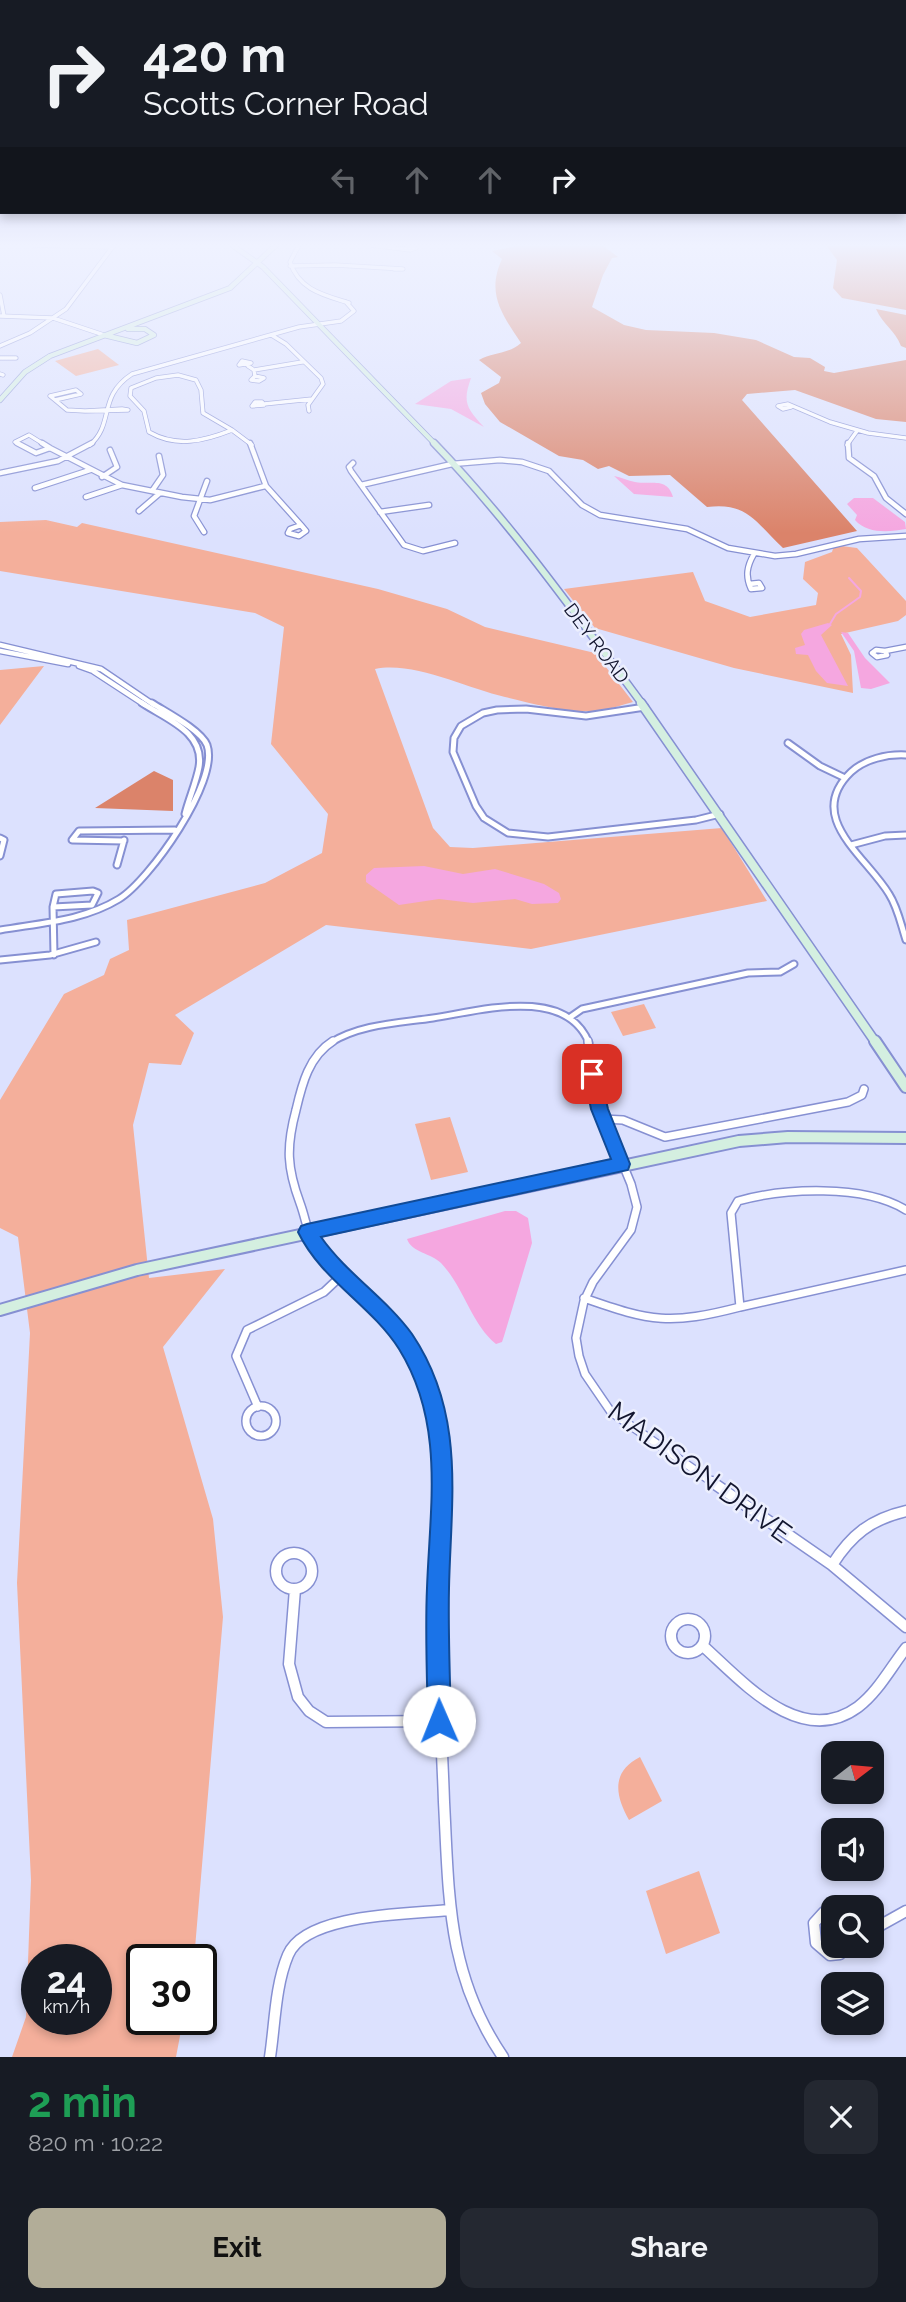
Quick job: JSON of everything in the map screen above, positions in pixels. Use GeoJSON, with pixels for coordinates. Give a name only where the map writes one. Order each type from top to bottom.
{"type":"FeatureCollection","features":[{"type":"Feature","properties":{"kind":"main road"},"geometry":{"type":"LineString","coordinates":[[0,400],[38,363],[88,341]]}},
{"type":"Feature","properties":{"kind":"main road","name":"DEY ROAD"},"geometry":{"type":"LineString","coordinates":[[335,341],[455,465],[565,600],[645,706],[721,814],[906,1087]]}},
{"type":"Feature","properties":{"kind":"main road"},"geometry":{"type":"LineString","coordinates":[[0,408],[8,393]]}},
{"type":"Feature","properties":{"kind":"main road"},"geometry":{"type":"LineString","coordinates":[[0,1310],[137,1270],[622,1164],[751,1140],[788,1137],[906,1138]]}},
{"type":"Feature","properties":{"kind":"street"},"geometry":{"type":"LineString","coordinates":[[0,473],[68,457],[95,440],[103,428],[110,393],[116,384],[140,370],[253,341]]}},
{"type":"Feature","properties":{"kind":"street"},"geometry":{"type":"LineString","coordinates":[[281,341],[323,384],[312,399],[309,411]]}},
{"type":"Feature","properties":{"kind":"street"},"geometry":{"type":"LineString","coordinates":[[0,358],[16,358]]}},
{"type":"Feature","properties":{"kind":"street"},"geometry":{"type":"LineString","coordinates":[[248,366],[254,370],[302,362]]}},
{"type":"Feature","properties":{"kind":"street"},"geometry":{"type":"LineString","coordinates":[[254,370],[255,376]]}},
{"type":"Feature","properties":{"kind":"street"},"geometry":{"type":"LineString","coordinates":[[232,430],[202,441],[166,440],[149,432],[142,408],[129,393],[134,385],[157,376],[184,376],[199,383],[203,414],[232,430],[252,445],[265,486],[300,525]]}},
{"type":"Feature","properties":{"kind":"street"},"geometry":{"type":"LineString","coordinates":[[55,400],[81,394],[76,390],[50,396],[67,410],[142,408]]}},
{"type":"Feature","properties":{"kind":"street"},"geometry":{"type":"LineString","coordinates":[[264,404],[312,399]]}},
{"type":"Feature","properties":{"kind":"street"},"geometry":{"type":"LineString","coordinates":[[791,407],[857,431],[906,438]]}},
{"type":"Feature","properties":{"kind":"street"},"geometry":{"type":"LineString","coordinates":[[857,431],[847,445],[849,458],[874,476],[890,503],[906,514]]}},
{"type":"Feature","properties":{"kind":"street"},"geometry":{"type":"LineString","coordinates":[[50,448],[36,453],[15,442],[29,435],[102,477],[122,485],[160,493],[200,500],[265,486]]}},
{"type":"Feature","properties":{"kind":"street"},"geometry":{"type":"LineString","coordinates":[[102,477],[117,467],[110,450]]}},
{"type":"Feature","properties":{"kind":"street"},"geometry":{"type":"LineString","coordinates":[[152,491],[164,477],[165,470],[159,456]]}},
{"type":"Feature","properties":{"kind":"street"},"geometry":{"type":"LineString","coordinates":[[361,485],[455,465],[494,460],[531,464],[551,473],[583,506],[611,519],[687,529],[728,548],[754,554],[787,556],[859,539],[906,536]]}},
{"type":"Feature","properties":{"kind":"street"},"geometry":{"type":"LineString","coordinates":[[353,463],[349,467],[408,549],[432,550],[455,543]]}},
{"type":"Feature","properties":{"kind":"street"},"geometry":{"type":"LineString","coordinates":[[35,488],[90,470]]}},
{"type":"Feature","properties":{"kind":"street"},"geometry":{"type":"LineString","coordinates":[[204,532],[194,516],[207,481]]}},
{"type":"Feature","properties":{"kind":"street"},"geometry":{"type":"LineString","coordinates":[[86,497],[122,485]]}},
{"type":"Feature","properties":{"kind":"street"},"geometry":{"type":"LineString","coordinates":[[139,511],[160,493]]}},
{"type":"Feature","properties":{"kind":"street"},"geometry":{"type":"LineString","coordinates":[[380,512],[429,506]]}},
{"type":"Feature","properties":{"kind":"street"},"geometry":{"type":"LineString","coordinates":[[749,584],[746,573],[754,554]]}},
{"type":"Feature","properties":{"kind":"street"},"geometry":{"type":"LineString","coordinates":[[0,645],[13,650],[87,663],[101,669],[200,735],[207,746],[207,771],[194,806],[174,830],[146,874],[121,898],[86,915],[0,930]]}},
{"type":"Feature","properties":{"kind":"street"},"geometry":{"type":"LineString","coordinates":[[885,651],[906,647]]}},
{"type":"Feature","properties":{"kind":"street"},"geometry":{"type":"LineString","coordinates":[[0,651],[84,667],[193,736],[198,744],[199,772],[185,816]]}},
{"type":"Feature","properties":{"kind":"street"},"geometry":{"type":"LineString","coordinates":[[645,706],[600,715],[515,708],[490,711],[478,715],[460,727],[452,743],[453,752],[476,806],[484,818],[497,828],[521,836],[548,837],[696,820],[721,814]]}},
{"type":"Feature","properties":{"kind":"street"},"geometry":{"type":"LineString","coordinates":[[788,743],[820,766],[843,777]]}},
{"type":"Feature","properties":{"kind":"street"},"geometry":{"type":"LineString","coordinates":[[906,755],[877,758],[861,764],[843,777],[835,787],[832,808],[834,819],[851,845],[890,895],[906,940]]}},
{"type":"Feature","properties":{"kind":"street"},"geometry":{"type":"LineString","coordinates":[[124,841],[72,840],[79,831],[174,830]]}},
{"type":"Feature","properties":{"kind":"street"},"geometry":{"type":"LineString","coordinates":[[117,865],[126,831]]}},
{"type":"Feature","properties":{"kind":"street"},"geometry":{"type":"LineString","coordinates":[[851,845],[885,836],[906,835]]}},
{"type":"Feature","properties":{"kind":"street"},"geometry":{"type":"LineString","coordinates":[[0,838],[5,840],[0,856]]}},
{"type":"Feature","properties":{"kind":"street"},"geometry":{"type":"LineString","coordinates":[[52,907],[91,905],[97,893],[56,894],[52,907],[50,922],[54,955]]}},
{"type":"Feature","properties":{"kind":"street"},"geometry":{"type":"LineString","coordinates":[[0,960],[54,955],[96,942]]}},
{"type":"Feature","properties":{"kind":"street"},"geometry":{"type":"LineString","coordinates":[[503,2057],[475,2015],[459,1963],[450,1910],[439,1721],[438,1589],[444,1473],[440,1432],[421,1370],[405,1340],[379,1310],[341,1276],[307,1232],[293,1187],[288,1157],[294,1121],[312,1058],[322,1048],[369,1029],[493,1007],[532,1007],[569,1018],[582,1009],[744,974],[785,971],[794,964]]}},
{"type":"Feature","properties":{"kind":"street","name":"MADISON DRIVE"},"geometry":{"type":"LineString","coordinates":[[569,1018],[587,1037],[595,1093],[603,1119],[634,1189],[636,1219],[593,1280],[577,1314],[577,1352],[583,1373],[595,1394],[611,1412],[728,1496],[832,1565],[906,1627]]}},
{"type":"Feature","properties":{"kind":"street"},"geometry":{"type":"LineString","coordinates":[[603,1119],[630,1120],[654,1136],[665,1138],[848,1102],[862,1095],[864,1089]]}},
{"type":"Feature","properties":{"kind":"street"},"geometry":{"type":"LineString","coordinates":[[740,1307],[731,1213],[738,1201],[762,1194],[860,1194],[884,1198],[906,1210]]}},
{"type":"Feature","properties":{"kind":"street"},"geometry":{"type":"LineString","coordinates":[[584,1298],[631,1315],[678,1320],[906,1270]]}},
{"type":"Feature","properties":{"kind":"street"},"geometry":{"type":"LineString","coordinates":[[258,1406],[236,1356],[247,1330],[324,1292],[341,1276]]}},
{"type":"Feature","properties":{"kind":"street"},"geometry":{"type":"LineString","coordinates":[[832,1565],[851,1536],[865,1525],[883,1516],[906,1511]]}},
{"type":"Feature","properties":{"kind":"street"},"geometry":{"type":"LineString","coordinates":[[297,1553],[306,1556],[312,1570],[308,1581],[295,1589],[281,1584],[277,1574],[282,1559],[297,1553]]}},
{"type":"Feature","properties":{"kind":"street"},"geometry":{"type":"LineString","coordinates":[[295,1589],[289,1678],[296,1698],[310,1714],[326,1722],[439,1721]]}},
{"type":"Feature","properties":{"kind":"street"},"geometry":{"type":"LineString","coordinates":[[703,1646],[783,1713],[814,1722],[837,1719],[856,1709],[906,1648]]}},
{"type":"Feature","properties":{"kind":"street"},"geometry":{"type":"LineString","coordinates":[[270,2057],[282,1975],[291,1948],[314,1930],[342,1922],[450,1910]]}},
{"type":"Feature","properties":{"kind":"street"},"geometry":{"type":"LineString","coordinates":[[884,1923],[906,1911]]}},
{"type":"Feature","properties":{"kind":"street"},"geometry":{"type":"LineString","coordinates":[[821,1915],[814,1923],[816,1943],[821,1947]]}},
{"type":"Feature","properties":{"kind":"shaded area"},"geometry":{"type":"Polygon","coordinates":[[[520,341],[758,341],[794,357],[810,358],[825,367],[824,371],[834,373],[906,360],[906,422],[876,419],[795,390],[747,394],[742,400],[857,531],[783,548],[750,516],[732,508],[707,507],[670,475],[629,476],[609,466],[598,469],[583,460],[559,456],[500,422],[485,404],[481,393],[499,383],[501,377],[479,360],[521,343],[520,341]]]}},
{"type":"Feature","properties":{"kind":"shaded area"},"geometry":{"type":"Polygon","coordinates":[[[898,341],[906,341],[906,348],[898,341]]]}},
{"type":"Feature","properties":{"kind":"shaded area"},"geometry":{"type":"Polygon","coordinates":[[[98,349],[119,365],[76,376],[55,361],[98,349]]]}},
{"type":"Feature","properties":{"kind":"shaded area"},"geometry":{"type":"Polygon","coordinates":[[[471,378],[467,404],[484,427],[451,409],[415,404],[451,381],[471,378]]]}},
{"type":"Feature","properties":{"kind":"shaded area"},"geometry":{"type":"Polygon","coordinates":[[[614,476],[635,482],[663,484],[673,497],[634,494],[614,476]]]}},
{"type":"Feature","properties":{"kind":"shaded area"},"geometry":{"type":"Polygon","coordinates":[[[854,498],[873,498],[905,522],[906,529],[879,531],[860,525],[855,520],[857,515],[847,504],[854,498]]]}},
{"type":"Feature","properties":{"kind":"shaded area"},"geometry":{"type":"Polygon","coordinates":[[[46,520],[77,527],[82,523],[378,589],[447,609],[485,627],[595,653],[633,702],[596,711],[562,709],[505,697],[423,672],[375,669],[433,828],[450,847],[473,848],[722,828],[767,901],[531,949],[326,925],[175,1015],[194,1033],[181,1065],[149,1063],[133,1125],[149,1278],[225,1269],[163,1347],[213,1519],[223,1617],[195,1944],[126,1944],[126,2035],[180,2035],[176,2057],[12,2057],[21,2031],[21,2035],[112,2035],[112,1944],[29,1944],[31,1880],[17,1583],[30,1333],[18,1237],[0,1228],[0,1100],[64,994],[104,975],[110,959],[129,950],[127,920],[265,883],[322,853],[328,814],[271,744],[284,627],[255,613],[0,571],[0,522],[46,520]]]}},
{"type":"Feature","properties":{"kind":"shaded area"},"geometry":{"type":"Polygon","coordinates":[[[834,545],[857,548],[906,601],[906,615],[898,621],[841,634],[851,655],[853,693],[734,668],[595,628],[564,589],[693,572],[705,601],[750,617],[816,605],[818,593],[803,579],[805,562],[832,552],[834,545]]]}},
{"type":"Feature","properties":{"kind":"shaded area"},"geometry":{"type":"Polygon","coordinates":[[[828,623],[832,625],[821,635],[848,686],[827,683],[816,671],[808,655],[796,654],[795,648],[805,645],[801,634],[804,630],[828,623]]]}},
{"type":"Feature","properties":{"kind":"shaded area"},"geometry":{"type":"Polygon","coordinates":[[[841,632],[848,633],[865,658],[890,683],[871,689],[861,688],[854,651],[841,632]]]}},
{"type":"Feature","properties":{"kind":"shaded area"},"geometry":{"type":"Polygon","coordinates":[[[44,666],[0,725],[0,670],[44,666]]]}},
{"type":"Feature","properties":{"kind":"shaded area"},"geometry":{"type":"Polygon","coordinates":[[[154,771],[173,780],[173,811],[95,808],[154,771]]]}},
{"type":"Feature","properties":{"kind":"shaded area"},"geometry":{"type":"Polygon","coordinates":[[[424,866],[463,874],[495,869],[544,884],[559,893],[561,899],[558,903],[532,904],[515,899],[473,903],[439,899],[399,905],[366,882],[366,875],[374,868],[424,866]]]}},
{"type":"Feature","properties":{"kind":"shaded area"},"geometry":{"type":"Polygon","coordinates":[[[644,1004],[656,1028],[623,1036],[611,1012],[644,1004]]]}},
{"type":"Feature","properties":{"kind":"shaded area"},"geometry":{"type":"Polygon","coordinates":[[[450,1117],[468,1172],[431,1180],[415,1124],[450,1117]]]}},
{"type":"Feature","properties":{"kind":"shaded area"},"geometry":{"type":"Polygon","coordinates":[[[505,1211],[516,1211],[528,1218],[532,1243],[502,1342],[496,1344],[480,1326],[456,1283],[441,1263],[417,1250],[407,1239],[505,1211]]]}},
{"type":"Feature","properties":{"kind":"shaded area"},"geometry":{"type":"Polygon","coordinates":[[[640,1757],[662,1801],[629,1820],[621,1802],[618,1785],[624,1770],[640,1757]]]}},
{"type":"Feature","properties":{"kind":"shaded area"},"geometry":{"type":"Polygon","coordinates":[[[699,1871],[720,1933],[666,1954],[646,1891],[699,1871]]]}},
{"type":"Feature","properties":{"kind":"waterway"},"geometry":{"type":"LineString","coordinates":[[830,624],[836,614],[860,597],[861,591],[849,578]]}},
{"type":"Feature","properties":{"kind":"route"},"geometry":{"type":"LineString","coordinates":[[439,1721],[438,1589],[444,1473],[440,1432],[432,1399],[405,1340],[379,1310],[341,1276],[307,1232],[622,1164],[599,1109],[592,1074]]}}]}
